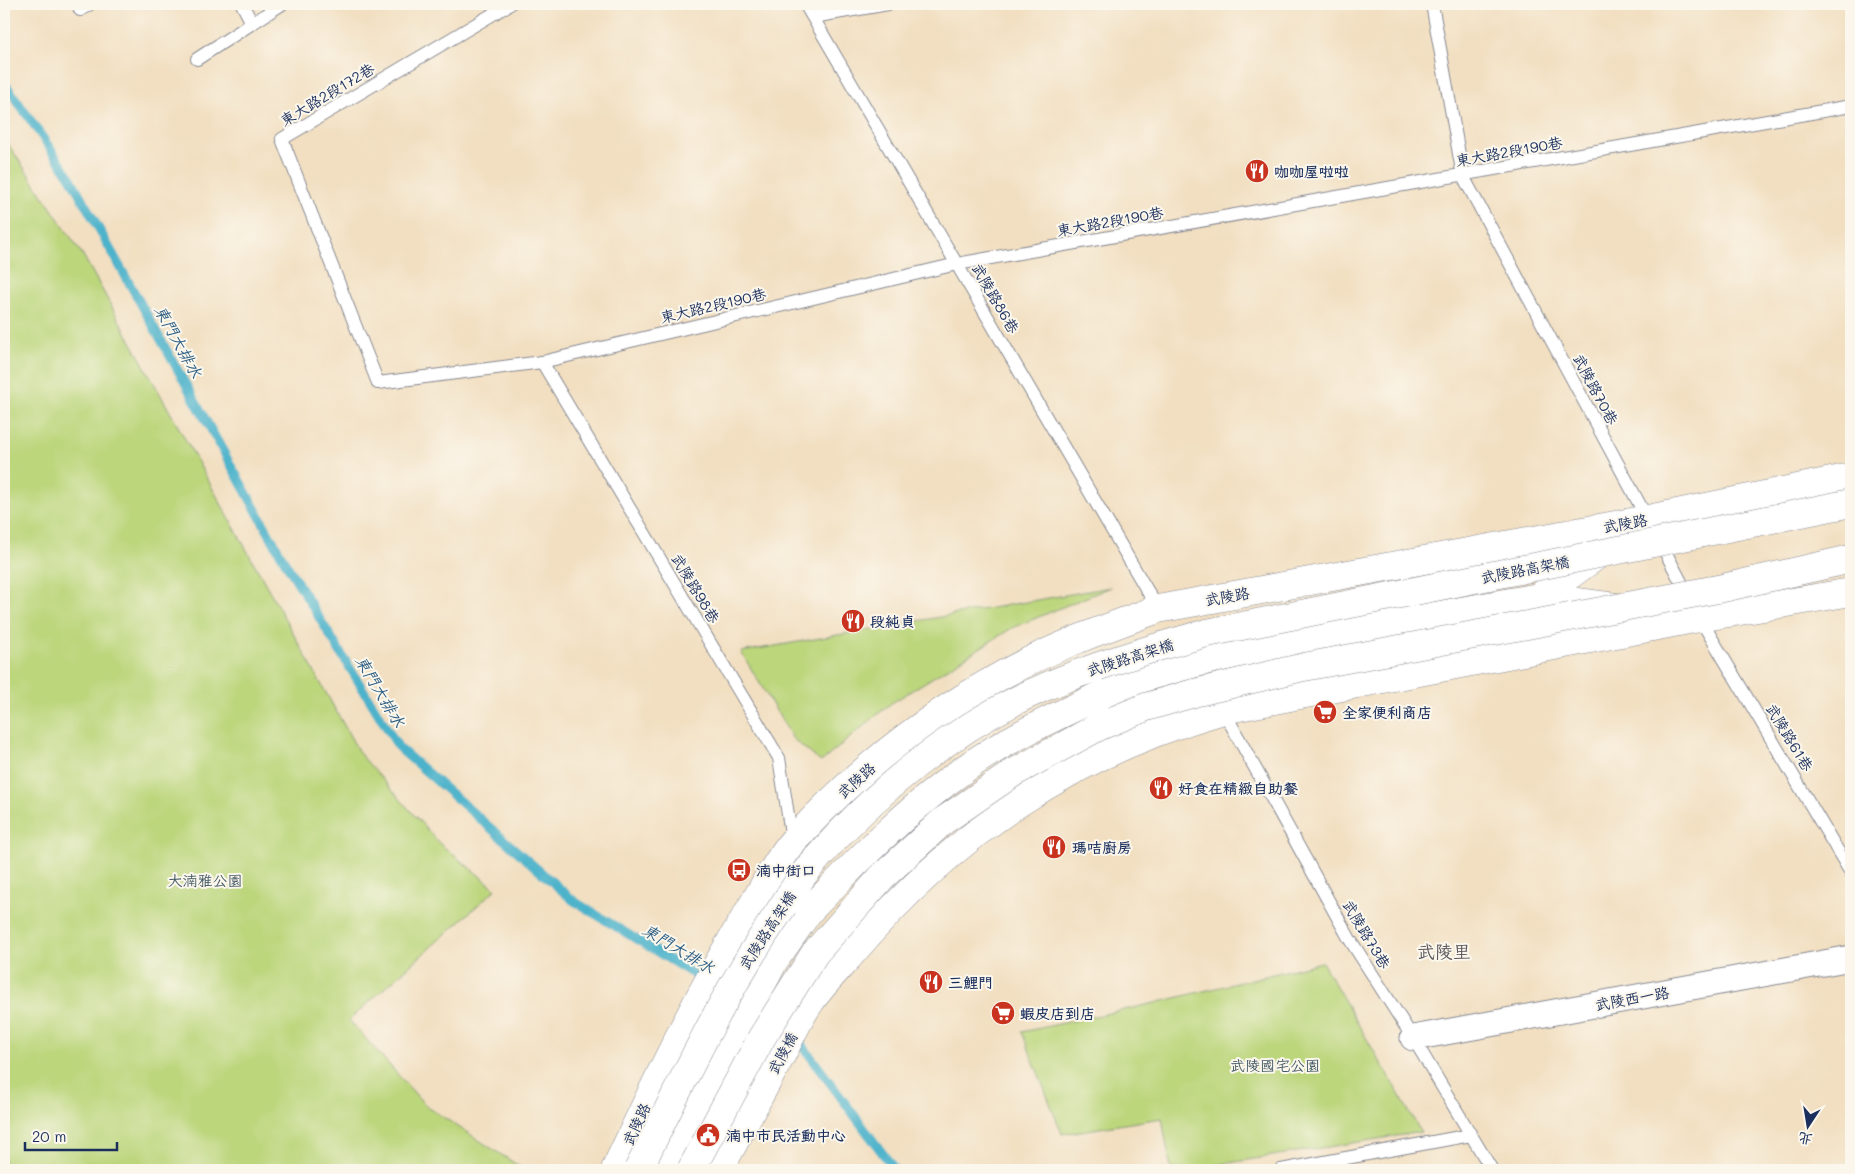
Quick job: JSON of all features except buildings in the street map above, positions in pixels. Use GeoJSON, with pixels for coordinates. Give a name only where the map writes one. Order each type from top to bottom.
{"type":"FeatureCollection","features":[{"type":"Feature","properties":{"kind":"main road","name":"武陵路"},"geometry":{"type":"LineString","coordinates":[[615,1170],[670,1051],[725,949],[792,842],[846,787],[891,749],[942,712],[1005,674],[1086,636],[1158,609],[1648,519],[1851,477]]}},
{"type":"Feature","properties":{"kind":"main road","name":"武陵路高架橋"},"geometry":{"type":"LineString","coordinates":[[638,1170],[746,960],[806,871],[857,817],[922,760],[980,720],[1045,687],[1126,655],[1206,633],[1851,503]]}},
{"type":"Feature","properties":{"kind":"main road"},"geometry":{"type":"LineString","coordinates":[[1539,597],[1648,519]]}},
{"type":"Feature","properties":{"kind":"main road"},"geometry":{"type":"LineString","coordinates":[[691,1170],[762,1037],[815,953],[882,877],[943,821],[1013,773],[1100,726],[1146,707],[1194,693],[1304,668],[1723,588],[1851,559]]}},
{"type":"Feature","properties":{"kind":"main road"},"geometry":{"type":"LineString","coordinates":[[864,939],[877,923],[943,858],[1009,808],[1060,777],[1120,746],[1172,725],[1223,710],[1700,618],[1851,592]]}},
{"type":"Feature","properties":{"kind":"main road"},"geometry":{"type":"LineString","coordinates":[[664,1170],[774,961],[809,911],[908,812],[967,767],[1032,729],[1103,694],[1149,676],[1200,662],[1316,638],[1539,597],[1700,618]]}},
{"type":"Feature","properties":{"kind":"main road"},"geometry":{"type":"LineString","coordinates":[[664,1170],[765,973],[792,842]]}},
{"type":"Feature","properties":{"kind":"main road","name":"武陵橋"},"geometry":{"type":"LineString","coordinates":[[719,1170],[810,1002],[864,939]]}},
{"type":"Feature","properties":{"kind":"street"},"geometry":{"type":"LineString","coordinates":[[786,874],[864,939]]}},
{"type":"Feature","properties":{"kind":"street","name":"武陵西一路"},"geometry":{"type":"LineString","coordinates":[[1413,1038],[1851,958]]}},
{"type":"Feature","properties":{"kind":"lane"},"geometry":{"type":"LineString","coordinates":[[242,4],[252,23]]}},
{"type":"Feature","properties":{"kind":"lane"},"geometry":{"type":"LineString","coordinates":[[197,59],[282,4]]}},
{"type":"Feature","properties":{"kind":"lane","name":"武陵路86巷"},"geometry":{"type":"LineString","coordinates":[[805,4],[1158,609]]}},
{"type":"Feature","properties":{"kind":"lane"},"geometry":{"type":"LineString","coordinates":[[813,17],[888,4]]}},
{"type":"Feature","properties":{"kind":"lane","name":"武陵路70巷"},"geometry":{"type":"LineString","coordinates":[[1432,4],[1462,176],[1700,618]]}},
{"type":"Feature","properties":{"kind":"lane","name":"東大路2段172巷"},"geometry":{"type":"LineString","coordinates":[[378,383],[282,139],[506,5]]}},
{"type":"Feature","properties":{"kind":"lane","name":"東大路2段190巷"},"geometry":{"type":"LineString","coordinates":[[378,383],[542,362],[957,264],[1851,106]]}},
{"type":"Feature","properties":{"kind":"lane","name":"武陵路98巷"},"geometry":{"type":"LineString","coordinates":[[542,362],[779,758],[792,842]]}},
{"type":"Feature","properties":{"kind":"lane","name":"武陵路61巷"},"geometry":{"type":"LineString","coordinates":[[1700,618],[1851,873]]}},
{"type":"Feature","properties":{"kind":"lane","name":"武陵路73巷"},"geometry":{"type":"LineString","coordinates":[[1223,710],[1349,938],[1413,1038],[1492,1170]]}},
{"type":"Feature","properties":{"kind":"lane"},"geometry":{"type":"LineString","coordinates":[[1281,1170],[1471,1135]]}},
{"type":"Feature","properties":{"kind":"green space","name":"大湳雅公園"},"geometry":{"type":"Polygon","coordinates":[[[4,138],[84,257],[360,754],[440,844],[496,889],[349,1020],[426,1106],[525,1170],[4,1170],[4,138]]]}},
{"type":"Feature","properties":{"kind":"green space"},"geometry":{"type":"Polygon","coordinates":[[[1111,587],[1012,628],[890,704],[821,762],[793,739],[741,652],[1111,587]]]}},
{"type":"Feature","properties":{"kind":"green space","name":"武陵國宅公園"},"geometry":{"type":"Polygon","coordinates":[[[1322,962],[1421,1132],[1185,1170],[1171,1170],[1162,1118],[1062,1134],[1022,1032],[1151,1004],[1322,962]]]}},
{"type":"Feature","properties":{"kind":"waterway","name":"東門大排水"},"geometry":{"type":"LineString","coordinates":[[4,82],[70,177],[285,562],[399,748],[574,901],[706,982]]}},
{"type":"Feature","properties":{"kind":"waterway","name":"東門大排水"},"geometry":{"type":"LineString","coordinates":[[796,1037],[895,1170]]}},
{"type":"Feature","properties":{"kind":"place","name":"咖咖屋啦啦"},"geometry":{"type":"Point","coordinates":[1257,171]}},
{"type":"Feature","properties":{"kind":"place","name":"段純貞"},"geometry":{"type":"Point","coordinates":[853,621]}},
{"type":"Feature","properties":{"kind":"place","name":"全家便利商店"},"geometry":{"type":"Point","coordinates":[1325,712]}},
{"type":"Feature","properties":{"kind":"place","name":"好食在精緻自助餐"},"geometry":{"type":"Point","coordinates":[1161,788]}},
{"type":"Feature","properties":{"kind":"place","name":"瑪咭廚房"},"geometry":{"type":"Point","coordinates":[1054,847]}},
{"type":"Feature","properties":{"kind":"place","name":"湳中街口"},"geometry":{"type":"Point","coordinates":[739,870]}},
{"type":"Feature","properties":{"kind":"place","name":"三鯉門"},"geometry":{"type":"Point","coordinates":[931,982]}},
{"type":"Feature","properties":{"kind":"place","name":"蝦皮店到店"},"geometry":{"type":"Point","coordinates":[1003,1013]}},
{"type":"Feature","properties":{"kind":"place","name":"湳中市民活動中心"},"geometry":{"type":"Point","coordinates":[708,1135]}},
{"type":"Feature","properties":{"kind":"district","name":"武陵里"},"geometry":{"type":"Point","coordinates":[1444,951]}}]}
